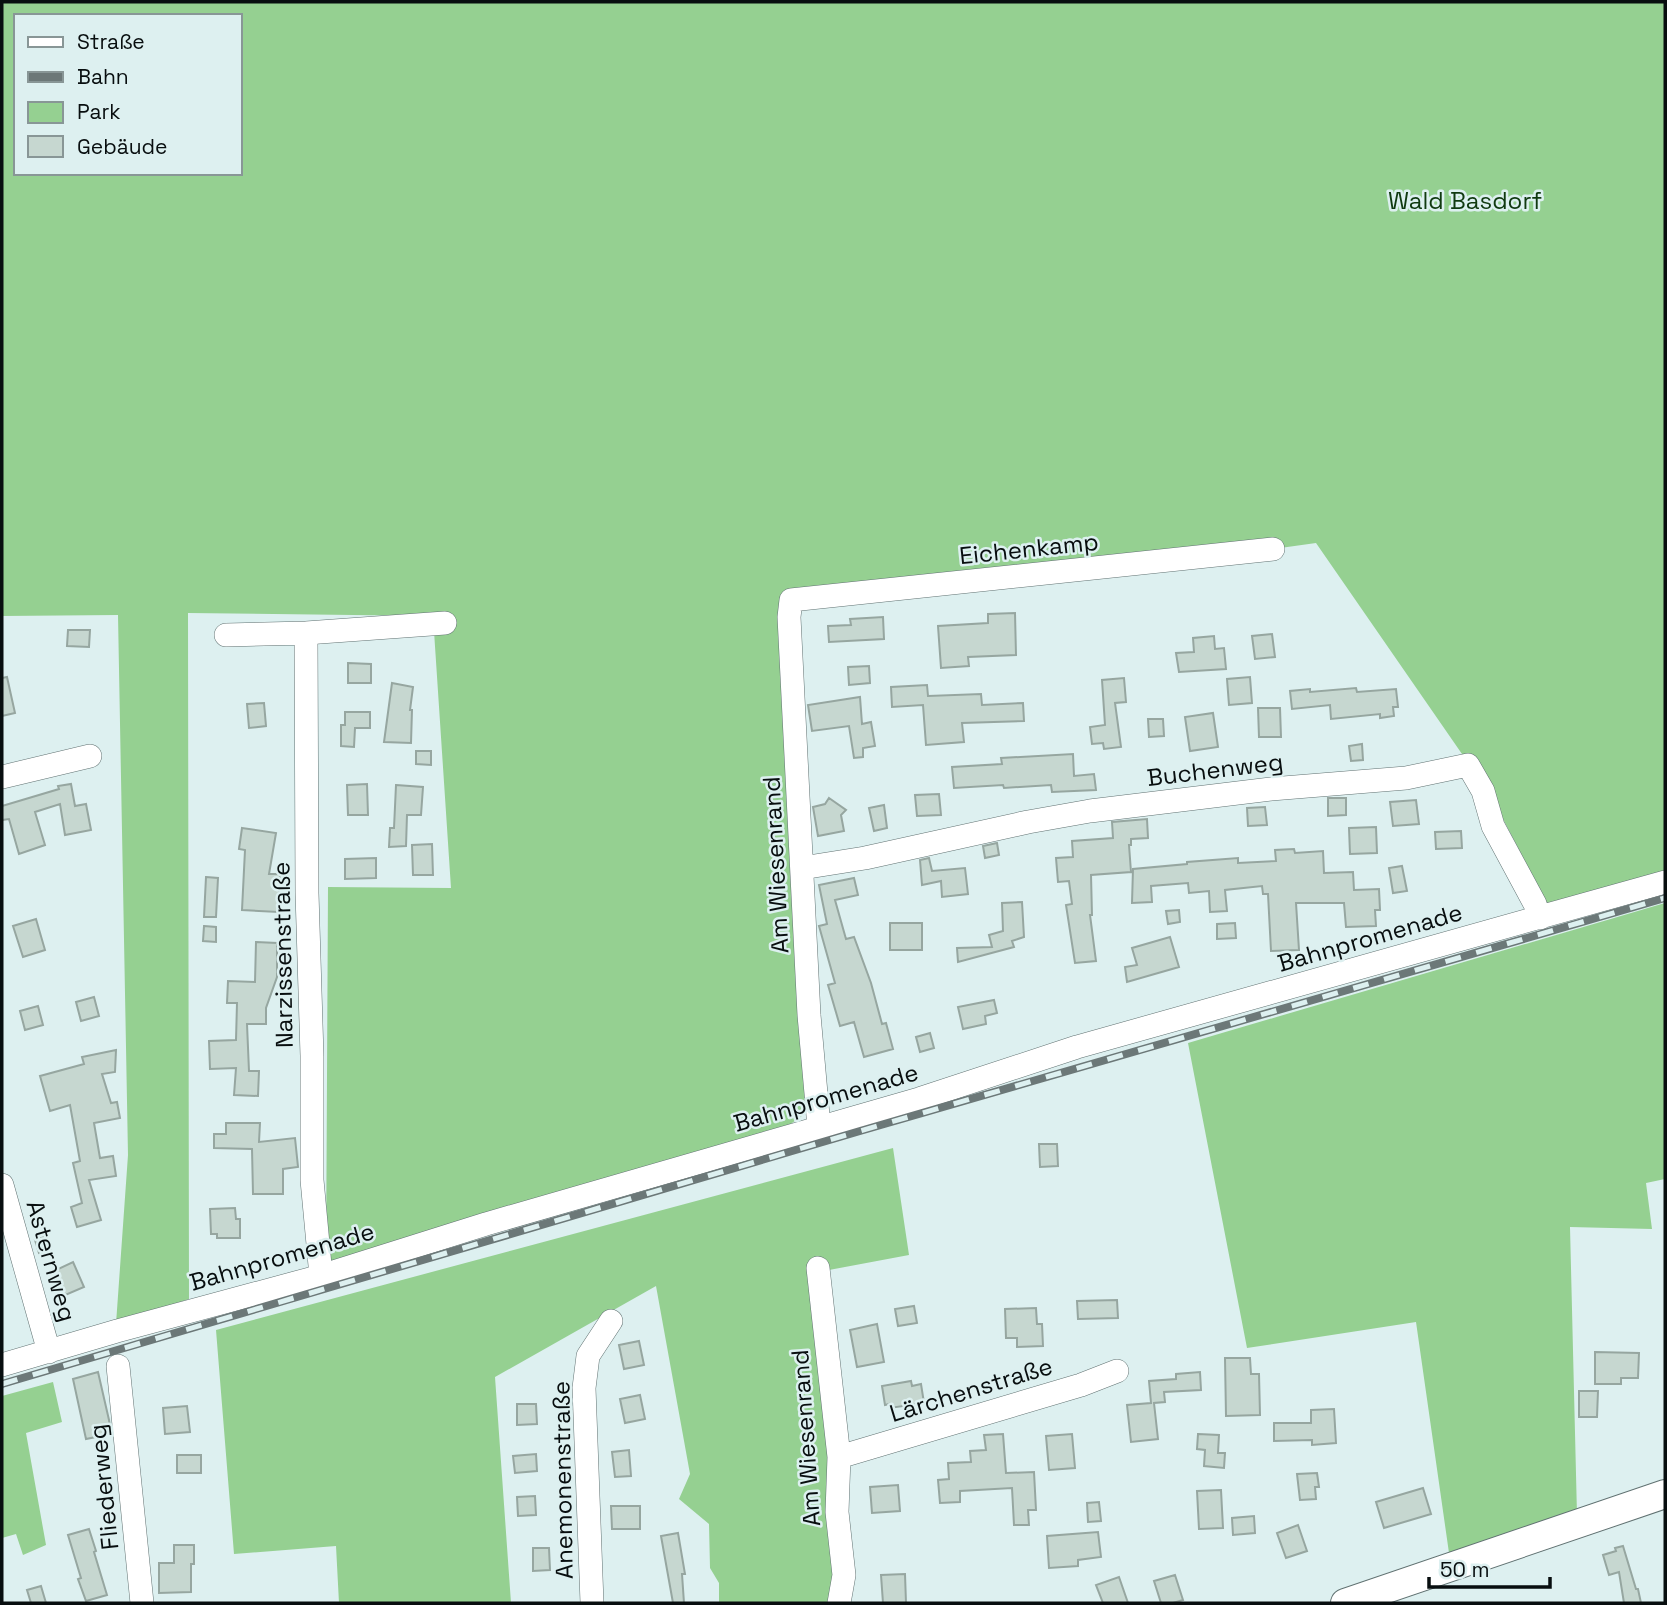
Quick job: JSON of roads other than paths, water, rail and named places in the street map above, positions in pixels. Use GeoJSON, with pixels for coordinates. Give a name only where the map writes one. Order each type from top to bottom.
{"type":"FeatureCollection","features":[{"type":"Feature","properties":{"kind":"main road"},"geometry":{"type":"LineString","coordinates":[[1345,1603],[1665,1494]]}},
{"type":"Feature","properties":{"kind":"street","name":"Eichenkamp"},"geometry":{"type":"LineString","coordinates":[[792,600],[1273,549]]}},
{"type":"Feature","properties":{"kind":"street","name":"Am Wiesenrand"},"geometry":{"type":"LineString","coordinates":[[792,600],[789,617],[809,1014],[819,1127]]}},
{"type":"Feature","properties":{"kind":"street"},"geometry":{"type":"LineString","coordinates":[[226,635],[445,623]]}},
{"type":"Feature","properties":{"kind":"street","name":"Narzissenstraße"},"geometry":{"type":"LineString","coordinates":[[306,632],[312,1180],[321,1276]]}},
{"type":"Feature","properties":{"kind":"street"},"geometry":{"type":"LineString","coordinates":[[2,777],[90,755]]}},
{"type":"Feature","properties":{"kind":"street","name":"Buchenweg"},"geometry":{"type":"LineString","coordinates":[[802,868],[864,858],[1090,811],[1271,789],[1406,778],[1468,765],[1483,791],[1493,826],[1540,918]]}},
{"type":"Feature","properties":{"kind":"street","name":"Bahnpromenade"},"geometry":{"type":"LineString","coordinates":[[2,1365],[321,1276],[486,1224],[919,1099],[1077,1048],[1665,882]]}},
{"type":"Feature","properties":{"kind":"street","name":"Asternweg"},"geometry":{"type":"LineString","coordinates":[[2,1185],[50,1352]]}},
{"type":"Feature","properties":{"kind":"street","name":"Am Wiesenrand"},"geometry":{"type":"LineString","coordinates":[[818,1268],[839,1457],[837,1512],[844,1575],[839,1603]]}},
{"type":"Feature","properties":{"kind":"street","name":"Anemonenstraße"},"geometry":{"type":"LineString","coordinates":[[592,1603],[584,1388],[588,1356],[611,1321]]}},
{"type":"Feature","properties":{"kind":"street","name":"Fliederweg"},"geometry":{"type":"LineString","coordinates":[[118,1366],[142,1603]]}},
{"type":"Feature","properties":{"kind":"street","name":"Lärchenstraße"},"geometry":{"type":"LineString","coordinates":[[839,1457],[1081,1385],[1117,1371]]}},
{"type":"Feature","properties":{"kind":"railway"},"geometry":{"type":"LineString","coordinates":[[2,1384],[860,1131],[1665,898]]}},
{"type":"Feature","properties":{"kind":"park label","name":"Wald Basdorf"},"geometry":{"type":"Point","coordinates":[1465,201]}}]}
